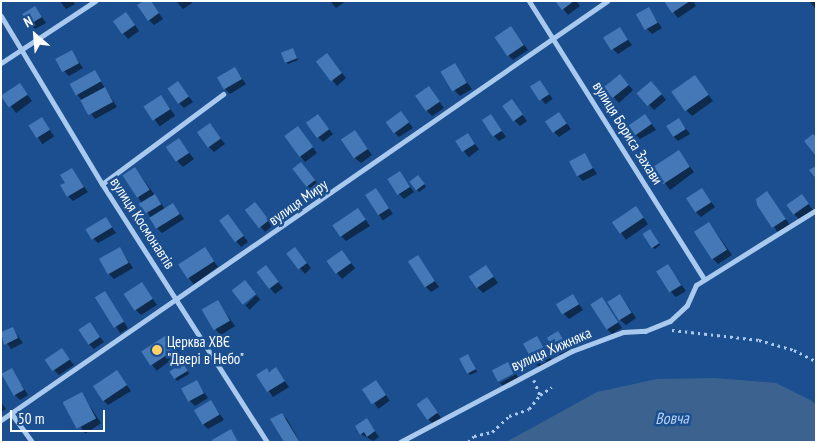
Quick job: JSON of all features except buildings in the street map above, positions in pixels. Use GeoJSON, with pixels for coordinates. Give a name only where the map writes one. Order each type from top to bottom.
{"type":"FeatureCollection","features":[{"type":"Feature","properties":{"kind":"street"},"geometry":{"type":"LineString","coordinates":[[1,63],[95,1]]}},
{"type":"Feature","properties":{"kind":"street","name":"вулиця Бориса Захави"},"geometry":{"type":"LineString","coordinates":[[529,1],[555,38],[704,279]]}},
{"type":"Feature","properties":{"kind":"street","name":"вулиця Миру"},"geometry":{"type":"LineString","coordinates":[[1,420],[178,301],[607,1]]}},
{"type":"Feature","properties":{"kind":"street","name":"вулиця Космонавтів"},"geometry":{"type":"LineString","coordinates":[[1,16],[23,49],[102,184],[266,442]]}},
{"type":"Feature","properties":{"kind":"street"},"geometry":{"type":"LineString","coordinates":[[102,184],[223,94]]}},
{"type":"Feature","properties":{"kind":"street"},"geometry":{"type":"LineString","coordinates":[[704,279],[816,210]]}},
{"type":"Feature","properties":{"kind":"street","name":"вулиця Хижняка"},"geometry":{"type":"LineString","coordinates":[[400,442],[522,375],[572,351],[623,332],[645,330],[670,321],[687,305],[696,285],[704,279]]}},
{"type":"Feature","properties":{"kind":"street"},"geometry":{"type":"LineString","coordinates":[[11,413],[32,442]]}},
{"type":"Feature","properties":{"kind":"path"},"geometry":{"type":"LineString","coordinates":[[666,330],[759,340],[794,350],[816,361]]}},
{"type":"Feature","properties":{"kind":"path"},"geometry":{"type":"LineString","coordinates":[[522,375],[534,380],[540,395]]}},
{"type":"Feature","properties":{"kind":"path"},"geometry":{"type":"LineString","coordinates":[[468,442],[474,436],[492,432],[509,416],[529,409],[540,395],[552,388]]}},
{"type":"Feature","properties":{"kind":"water","name":"Вовча"},"geometry":{"type":"Polygon","coordinates":[[[715,378],[776,383],[812,401],[816,405],[816,442],[506,442],[597,392],[657,379],[715,378]]]}},
{"type":"Feature","properties":{"kind":"place","name":"Церква ХВЄ \"Двері в Небо\""},"geometry":{"type":"Point","coordinates":[157,350]}}]}
